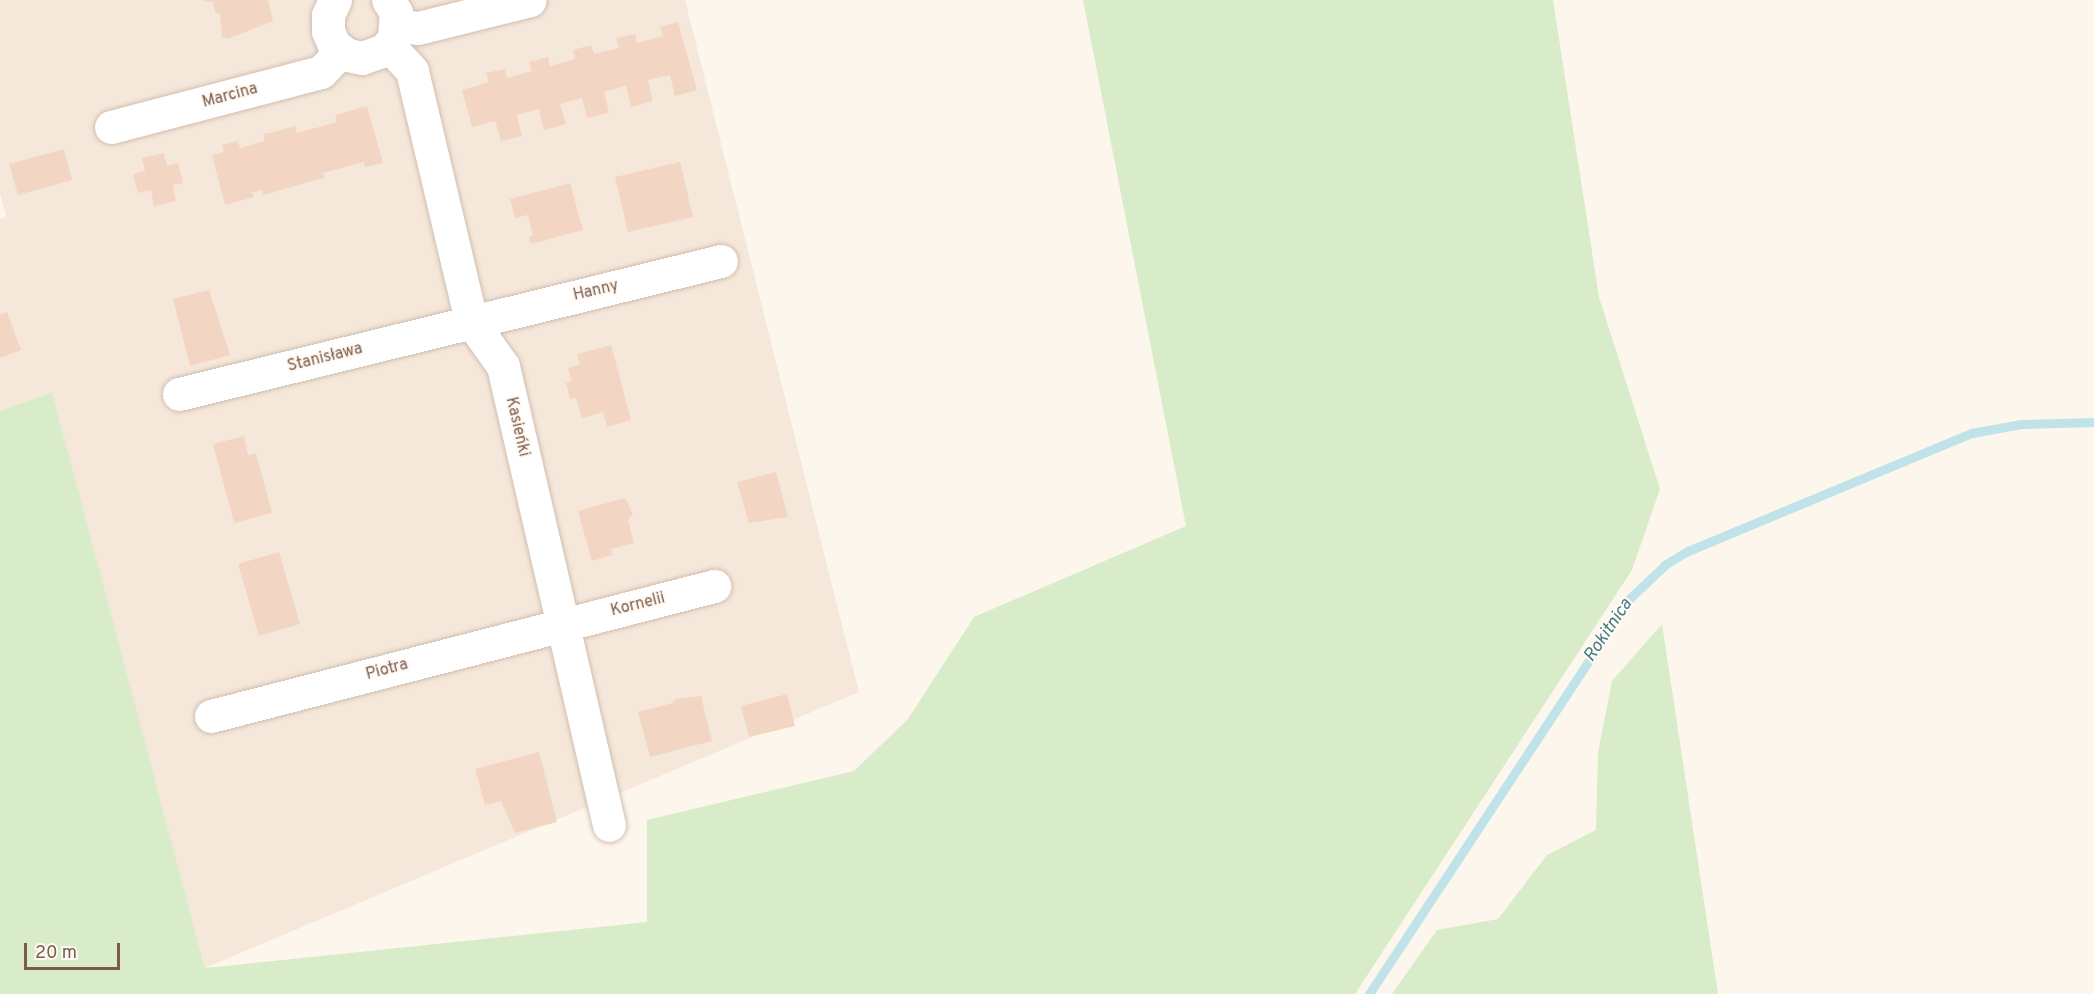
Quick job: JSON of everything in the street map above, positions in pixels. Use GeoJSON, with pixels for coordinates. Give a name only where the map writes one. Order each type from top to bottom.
{"type":"FeatureCollection","features":[{"type":"Feature","properties":{"kind":"street"},"geometry":{"type":"LineString","coordinates":[[334,0],[328,15],[328,31],[341,51],[362,58],[376,55],[391,24],[418,28],[530,0]]}},
{"type":"Feature","properties":{"kind":"street","name":"Kasieńki"},"geometry":{"type":"LineString","coordinates":[[391,24],[412,71],[471,321],[503,366],[609,825]]}},
{"type":"Feature","properties":{"kind":"street","name":"Marcina"},"geometry":{"type":"LineString","coordinates":[[111,127],[321,72],[341,51]]}},
{"type":"Feature","properties":{"kind":"street","name":"Hanny"},"geometry":{"type":"LineString","coordinates":[[471,321],[721,261]]}},
{"type":"Feature","properties":{"kind":"street","name":"Stanisława"},"geometry":{"type":"LineString","coordinates":[[179,394],[471,321]]}},
{"type":"Feature","properties":{"kind":"street","name":"Kornelii"},"geometry":{"type":"LineString","coordinates":[[562,624],[714,586]]}},
{"type":"Feature","properties":{"kind":"street","name":"Piotra"},"geometry":{"type":"LineString","coordinates":[[212,716],[562,624]]}},
{"type":"Feature","properties":{"kind":"shaded area"},"geometry":{"type":"Polygon","coordinates":[[[0,0],[685,0],[859,692],[205,968],[51,392],[0,411],[0,219],[6,216],[0,193],[0,0]]]}},
{"type":"Feature","properties":{"kind":"green space"},"geometry":{"type":"Polygon","coordinates":[[[1083,0],[1553,0],[1599,297],[1660,489],[1632,570],[1355,994],[0,994],[0,411],[52,392],[205,968],[647,922],[647,820],[854,771],[908,719],[974,617],[1186,526],[1083,0]]]}},
{"type":"Feature","properties":{"kind":"green space"},"geometry":{"type":"Polygon","coordinates":[[[1662,624],[1718,994],[1392,994],[1437,930],[1498,919],[1547,855],[1596,830],[1598,752],[1612,681],[1662,624]]]}},
{"type":"Feature","properties":{"kind":"building"},"geometry":{"type":"Polygon","coordinates":[[[202,0],[268,0],[273,21],[227,39],[222,37],[220,14],[215,12],[213,2],[202,0]]]}},
{"type":"Feature","properties":{"kind":"building"},"geometry":{"type":"Polygon","coordinates":[[[678,22],[697,90],[675,96],[670,75],[648,80],[653,101],[631,107],[626,86],[604,92],[609,113],[587,118],[582,98],[560,104],[566,124],[544,130],[539,109],[517,115],[522,136],[501,141],[495,121],[472,127],[462,90],[489,82],[486,73],[505,69],[507,78],[532,71],[529,62],[548,57],[550,66],[575,59],[573,50],[591,45],[594,54],[619,48],[616,38],[635,34],[637,43],[663,36],[660,27],[678,22]]]}},
{"type":"Feature","properties":{"kind":"building"},"geometry":{"type":"Polygon","coordinates":[[[367,106],[383,163],[365,167],[364,162],[323,173],[324,178],[263,195],[262,190],[252,192],[254,197],[225,205],[212,155],[224,152],[222,145],[238,141],[240,148],[265,141],[263,134],[295,126],[297,133],[337,122],[335,115],[367,106]]]}},
{"type":"Feature","properties":{"kind":"building"},"geometry":{"type":"Polygon","coordinates":[[[64,149],[72,180],[18,195],[9,164],[64,149]]]}},
{"type":"Feature","properties":{"kind":"building"},"geometry":{"type":"Polygon","coordinates":[[[164,153],[167,166],[178,163],[183,183],[173,185],[176,201],[154,206],[151,190],[138,193],[133,174],[145,171],[142,158],[164,153]]]}},
{"type":"Feature","properties":{"kind":"building"},"geometry":{"type":"Polygon","coordinates":[[[680,162],[693,217],[628,232],[615,177],[680,162]]]}},
{"type":"Feature","properties":{"kind":"building"},"geometry":{"type":"Polygon","coordinates":[[[570,183],[583,230],[531,244],[529,237],[533,236],[528,215],[515,218],[510,199],[570,183]]]}},
{"type":"Feature","properties":{"kind":"building"},"geometry":{"type":"Polygon","coordinates":[[[209,290],[230,355],[190,366],[173,299],[209,290]]]}},
{"type":"Feature","properties":{"kind":"building"},"geometry":{"type":"Polygon","coordinates":[[[7,312],[21,350],[0,358],[0,315],[7,312]]]}},
{"type":"Feature","properties":{"kind":"building"},"geometry":{"type":"Polygon","coordinates":[[[611,345],[631,420],[607,427],[603,412],[582,418],[576,398],[570,399],[566,383],[572,381],[568,368],[580,364],[577,354],[611,345]]]}},
{"type":"Feature","properties":{"kind":"building"},"geometry":{"type":"Polygon","coordinates":[[[244,436],[248,455],[256,453],[272,513],[234,523],[213,444],[244,436]]]}},
{"type":"Feature","properties":{"kind":"building"},"geometry":{"type":"Polygon","coordinates":[[[776,472],[788,517],[749,523],[737,482],[776,472]]]}},
{"type":"Feature","properties":{"kind":"building"},"geometry":{"type":"Polygon","coordinates":[[[625,498],[633,514],[628,520],[634,543],[611,549],[612,555],[592,561],[578,511],[625,498]]]}},
{"type":"Feature","properties":{"kind":"building"},"geometry":{"type":"Polygon","coordinates":[[[279,552],[300,624],[259,636],[238,564],[279,552]]]}},
{"type":"Feature","properties":{"kind":"building"},"geometry":{"type":"Polygon","coordinates":[[[787,694],[795,726],[749,737],[741,706],[787,694]]]}},
{"type":"Feature","properties":{"kind":"building"},"geometry":{"type":"Polygon","coordinates":[[[701,696],[712,741],[650,757],[638,712],[673,703],[675,699],[701,696]]]}},
{"type":"Feature","properties":{"kind":"building"},"geometry":{"type":"Polygon","coordinates":[[[539,752],[557,822],[515,833],[501,801],[485,805],[475,769],[539,752]]]}},
{"type":"Feature","properties":{"kind":"waterway","name":"Rokitnica"},"geometry":{"type":"LineString","coordinates":[[1369,994],[1630,598],[1666,564],[1688,551],[1972,433],[2021,424],[2094,422]]}}]}
